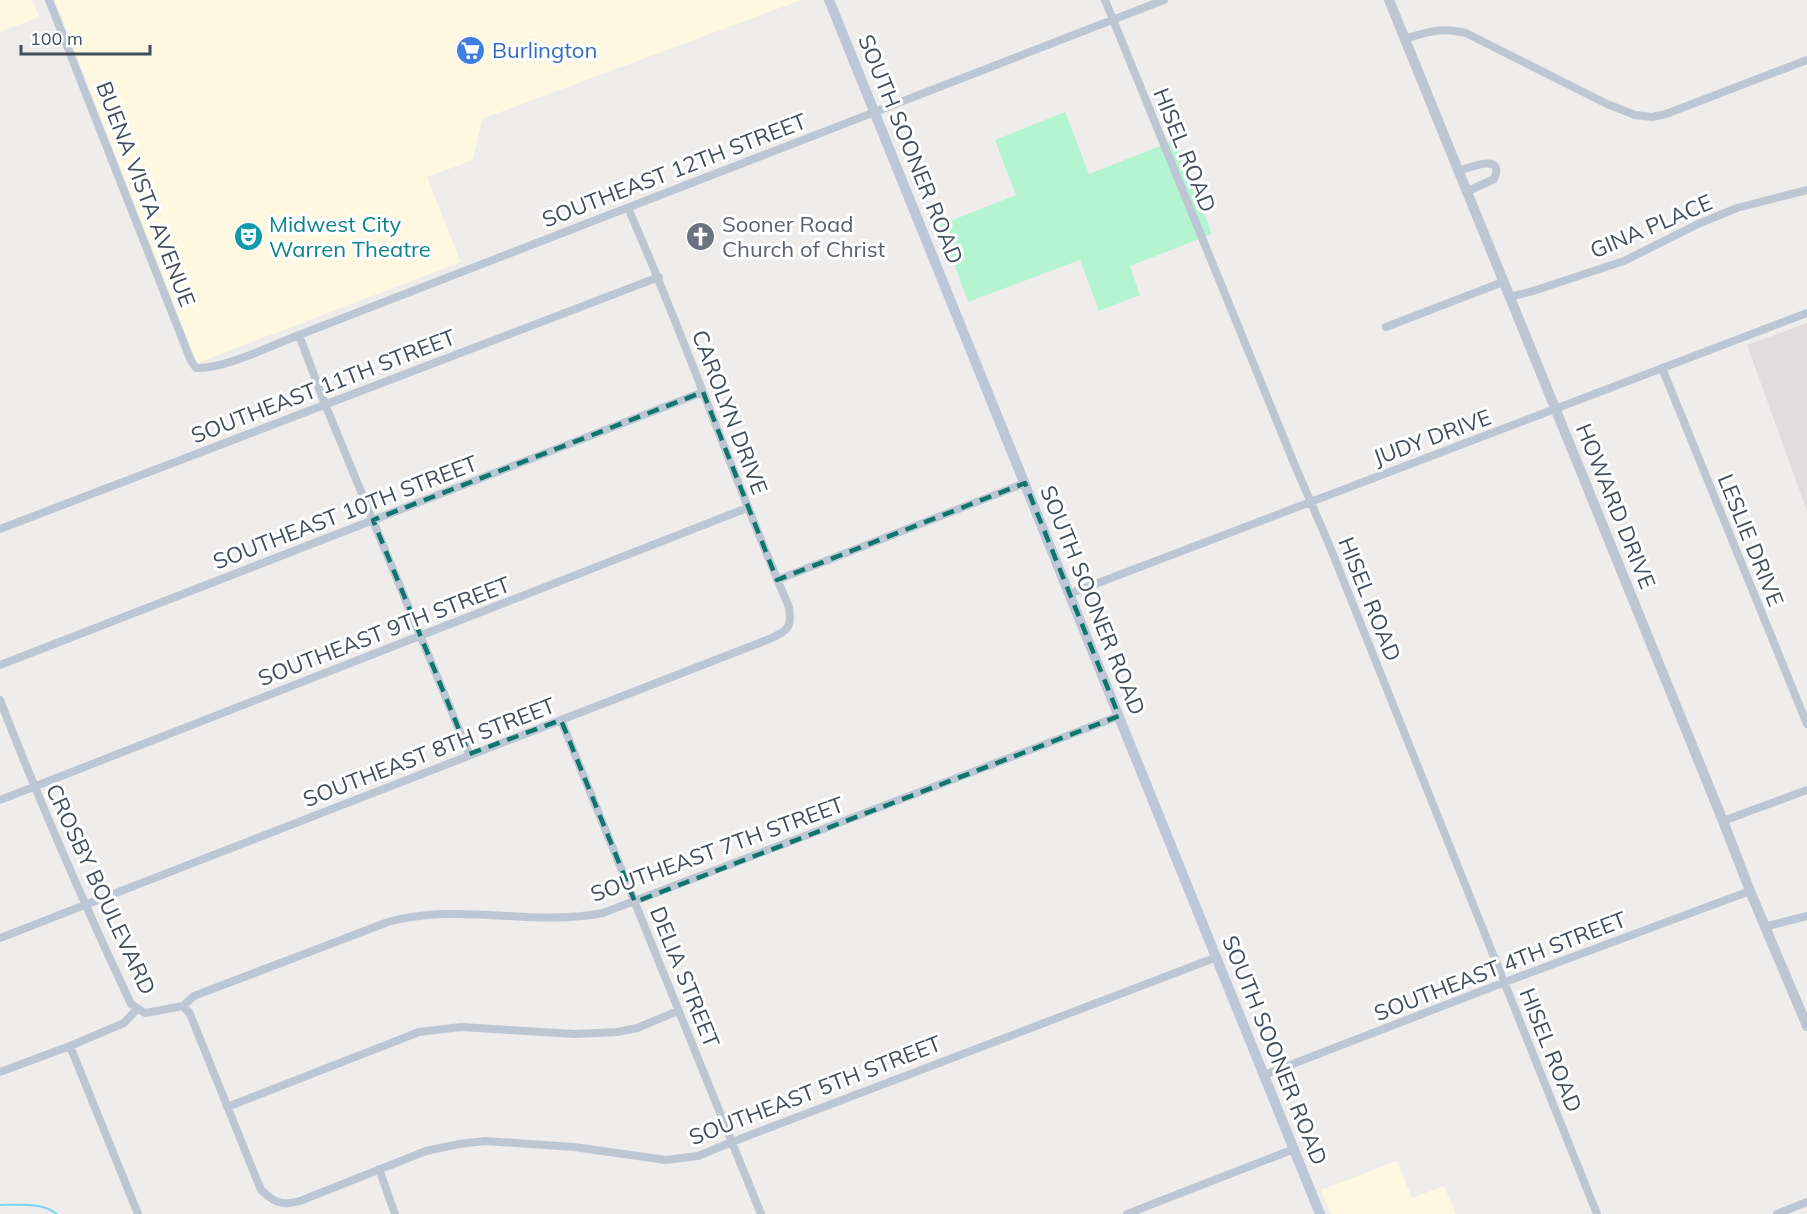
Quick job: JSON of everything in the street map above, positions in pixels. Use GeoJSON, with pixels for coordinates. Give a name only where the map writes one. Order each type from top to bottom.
{"type":"FeatureCollection","features":[{"type":"Feature","properties":{"kind":"main road","name":"SOUTH SOONER ROAD"},"geometry":{"type":"LineString","coordinates":[[829,0],[1320,1214]]}},
{"type":"Feature","properties":{"kind":"street","name":"BUENA VISTA AVENUE"},"geometry":{"type":"LineString","coordinates":[[49,0],[191,361],[196,368]]}},
{"type":"Feature","properties":{"kind":"street","name":"HISEL ROAD"},"geometry":{"type":"LineString","coordinates":[[1105,0],[1505,982],[1597,1214]]}},
{"type":"Feature","properties":{"kind":"street","name":"SOUTHEAST 12TH STREET"},"geometry":{"type":"LineString","coordinates":[[196,368],[205,369],[220,365],[299,335],[1164,0]]}},
{"type":"Feature","properties":{"kind":"street","name":"HOWARD DRIVE"},"geometry":{"type":"LineString","coordinates":[[1389,0],[1724,821],[1749,891],[1807,1026]]}},
{"type":"Feature","properties":{"kind":"street"},"geometry":{"type":"LineString","coordinates":[[1404,39],[1434,30],[1449,29],[1466,33],[1607,104],[1635,115],[1652,117],[1666,114],[1807,60]]}},
{"type":"Feature","properties":{"kind":"street"},"geometry":{"type":"LineString","coordinates":[[1458,171],[1485,162],[1496,169],[1494,180],[1466,192]]}},
{"type":"Feature","properties":{"kind":"street","name":"GINA PLACE"},"geometry":{"type":"LineString","coordinates":[[1509,297],[1624,261],[1698,224],[1737,208],[1807,190]]}},
{"type":"Feature","properties":{"kind":"street","name":"CAROLYN DRIVE"},"geometry":{"type":"LineString","coordinates":[[628,208],[659,277],[747,508],[789,607],[791,621],[786,630]]}},
{"type":"Feature","properties":{"kind":"street","name":"SOUTHEAST 11TH STREET"},"geometry":{"type":"LineString","coordinates":[[0,529],[659,277]]}},
{"type":"Feature","properties":{"kind":"street"},"geometry":{"type":"LineString","coordinates":[[1386,327],[1503,282]]}},
{"type":"Feature","properties":{"kind":"street","name":"JUDY DRIVE"},"geometry":{"type":"LineString","coordinates":[[1070,594],[1807,313]]}},
{"type":"Feature","properties":{"kind":"street"},"geometry":{"type":"LineString","coordinates":[[299,335],[325,404],[469,754]]}},
{"type":"Feature","properties":{"kind":"street","name":"LESLIE DRIVE"},"geometry":{"type":"LineString","coordinates":[[1662,369],[1807,724]]}},
{"type":"Feature","properties":{"kind":"street","name":"SOUTHEAST 10TH STREET"},"geometry":{"type":"LineString","coordinates":[[0,664],[703,392]]}},
{"type":"Feature","properties":{"kind":"street"},"geometry":{"type":"LineString","coordinates":[[777,580],[1025,483]]}},
{"type":"Feature","properties":{"kind":"street","name":"SOUTHEAST 9TH STREET"},"geometry":{"type":"LineString","coordinates":[[0,800],[747,508]]}},
{"type":"Feature","properties":{"kind":"street","name":"SOUTHEAST 8TH STREET"},"geometry":{"type":"LineString","coordinates":[[0,938],[772,638],[786,630]]}},
{"type":"Feature","properties":{"kind":"street","name":"CROSBY BOULEVARD"},"geometry":{"type":"LineString","coordinates":[[0,700],[84,905],[131,1004],[136,1010],[145,1013],[183,1006],[190,1014],[261,1190],[276,1203]]}},
{"type":"Feature","properties":{"kind":"street","name":"SOUTHEAST 7TH STREET"},"geometry":{"type":"LineString","coordinates":[[183,1006],[194,996],[408,916],[452,913],[564,919],[603,913],[1119,716]]}},
{"type":"Feature","properties":{"kind":"street","name":"DELIA STREET"},"geometry":{"type":"LineString","coordinates":[[561,720],[761,1214]]}},
{"type":"Feature","properties":{"kind":"street"},"geometry":{"type":"LineString","coordinates":[[1724,821],[1807,790]]}},
{"type":"Feature","properties":{"kind":"street","name":"SOUTHEAST 4TH STREET"},"geometry":{"type":"LineString","coordinates":[[1264,1075],[1749,891]]}},
{"type":"Feature","properties":{"kind":"street"},"geometry":{"type":"LineString","coordinates":[[1764,927],[1807,916]]}},
{"type":"Feature","properties":{"kind":"street","name":"SOUTHEAST 5TH STREET"},"geometry":{"type":"LineString","coordinates":[[276,1203],[287,1204],[300,1201],[438,1148],[484,1142],[574,1147],[666,1160],[698,1156],[1216,957]]}},
{"type":"Feature","properties":{"kind":"street"},"geometry":{"type":"LineString","coordinates":[[0,1072],[124,1023],[136,1010]]}},
{"type":"Feature","properties":{"kind":"street"},"geometry":{"type":"LineString","coordinates":[[227,1107],[419,1032],[461,1027],[575,1034],[618,1032],[637,1028],[678,1011]]}},
{"type":"Feature","properties":{"kind":"street"},"geometry":{"type":"LineString","coordinates":[[70,1046],[138,1214]]}},
{"type":"Feature","properties":{"kind":"street"},"geometry":{"type":"LineString","coordinates":[[1127,1214],[1294,1149]]}},
{"type":"Feature","properties":{"kind":"street"},"geometry":{"type":"LineString","coordinates":[[379,1169],[395,1214]]}},
{"type":"Feature","properties":{"kind":"street"},"geometry":{"type":"LineString","coordinates":[[1777,1214],[1807,1202]]}},
{"type":"Feature","properties":{"kind":"highlighted area"},"geometry":{"type":"Polygon","coordinates":[[[703,392],[777,580],[1025,483],[1119,716],[635,902],[561,720],[469,754],[373,520],[703,392]]]}},
{"type":"Feature","properties":{"kind":"shaded area"},"geometry":{"type":"Polygon","coordinates":[[[0,0],[32,0],[39,17],[0,32],[0,0]]]}},
{"type":"Feature","properties":{"kind":"shaded area"},"geometry":{"type":"Polygon","coordinates":[[[55,0],[801,0],[482,119],[473,160],[427,177],[461,262],[197,363],[55,0]]]}},
{"type":"Feature","properties":{"kind":"shaded area"},"geometry":{"type":"Polygon","coordinates":[[[1807,323],[1807,511],[1747,345],[1807,323]]]}},
{"type":"Feature","properties":{"kind":"shaded area"},"geometry":{"type":"Polygon","coordinates":[[[1397,1161],[1412,1198],[1444,1186],[1456,1214],[1331,1214],[1321,1190],[1397,1161]]]}},
{"type":"Feature","properties":{"kind":"green space"},"geometry":{"type":"Polygon","coordinates":[[[1065,112],[1089,174],[1175,140],[1212,234],[1130,266],[1140,295],[1099,311],[1080,260],[968,302],[940,225],[1016,195],[995,140],[1065,112]]]}},
{"type":"Feature","properties":{"kind":"waterway"},"geometry":{"type":"LineString","coordinates":[[0,1205],[37,1206],[57,1214]]}},
{"type":"Feature","properties":{"kind":"place","name":"Burlington"},"geometry":{"type":"Point","coordinates":[471,50]}},
{"type":"Feature","properties":{"kind":"place","name":"Midwest City Warren Theatre"},"geometry":{"type":"Point","coordinates":[248,237]}},
{"type":"Feature","properties":{"kind":"place","name":"Sooner Road Church of Christ"},"geometry":{"type":"Point","coordinates":[701,237]}}]}
